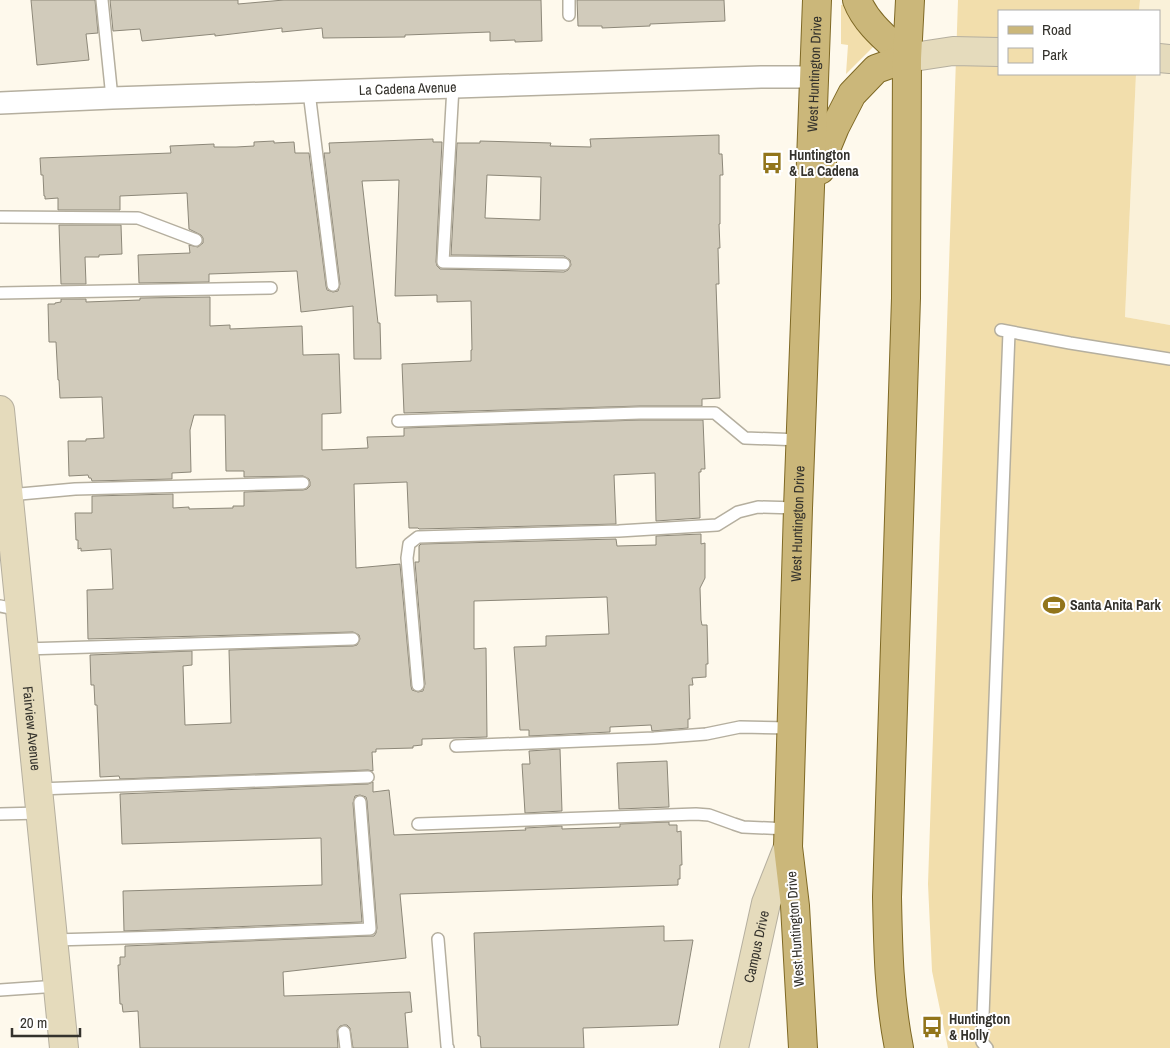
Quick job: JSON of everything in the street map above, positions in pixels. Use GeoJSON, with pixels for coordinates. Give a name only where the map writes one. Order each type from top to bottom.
{"type":"FeatureCollection","features":[{"type":"Feature","properties":{"kind":"main road","name":"West Huntington Drive"},"geometry":{"type":"LineString","coordinates":[[803,1048],[795,906],[788,838],[800,440],[817,0]]}},
{"type":"Feature","properties":{"kind":"main road"},"geometry":{"type":"LineString","coordinates":[[857,0],[874,26],[907,58]]}},
{"type":"Feature","properties":{"kind":"main road"},"geometry":{"type":"LineString","coordinates":[[899,1048],[891,993],[886,897],[906,298],[907,58],[910,0]]}},
{"type":"Feature","properties":{"kind":"main road"},"geometry":{"type":"LineString","coordinates":[[809,223],[823,156],[852,94],[876,69],[907,58]]}},
{"type":"Feature","properties":{"kind":"street"},"geometry":{"type":"LineString","coordinates":[[907,58],[953,51],[990,52]]}},
{"type":"Feature","properties":{"kind":"street","name":"La Cadena Avenue"},"geometry":{"type":"LineString","coordinates":[[0,103],[453,87],[814,77]]}},
{"type":"Feature","properties":{"kind":"street","name":"Fairview Avenue"},"geometry":{"type":"LineString","coordinates":[[0,410],[9,495],[8,560],[10,608],[24,649],[64,1048]]}},
{"type":"Feature","properties":{"kind":"street","name":"Campus Drive"},"geometry":{"type":"LineString","coordinates":[[731,1047],[766,903],[788,838]]}},
{"type":"Feature","properties":{"kind":"lane"},"geometry":{"type":"LineString","coordinates":[[102,0],[112,98]]}},
{"type":"Feature","properties":{"kind":"lane"},"geometry":{"type":"LineString","coordinates":[[568,0],[569,15]]}},
{"type":"Feature","properties":{"kind":"lane"},"geometry":{"type":"LineString","coordinates":[[453,87],[443,262],[564,264]]}},
{"type":"Feature","properties":{"kind":"lane"},"geometry":{"type":"LineString","coordinates":[[309,92],[332,285]]}},
{"type":"Feature","properties":{"kind":"lane"},"geometry":{"type":"LineString","coordinates":[[0,217],[138,218],[196,240]]}},
{"type":"Feature","properties":{"kind":"lane"},"geometry":{"type":"LineString","coordinates":[[0,293],[271,288]]}},
{"type":"Feature","properties":{"kind":"lane"},"geometry":{"type":"LineString","coordinates":[[987,1048],[982,1042],[1005,331],[1170,359]]}},
{"type":"Feature","properties":{"kind":"lane"},"geometry":{"type":"LineString","coordinates":[[398,421],[715,413],[745,438],[800,440]]}},
{"type":"Feature","properties":{"kind":"lane"},"geometry":{"type":"LineString","coordinates":[[9,495],[75,489],[303,483]]}},
{"type":"Feature","properties":{"kind":"lane"},"geometry":{"type":"LineString","coordinates":[[418,685],[407,558],[409,544],[418,537],[618,531],[717,525],[738,512],[758,508],[798,508]]}},
{"type":"Feature","properties":{"kind":"lane"},"geometry":{"type":"LineString","coordinates":[[24,649],[353,639]]}},
{"type":"Feature","properties":{"kind":"lane"},"geometry":{"type":"LineString","coordinates":[[456,746],[654,738],[706,734],[740,727],[791,728]]}},
{"type":"Feature","properties":{"kind":"lane"},"geometry":{"type":"LineString","coordinates":[[0,814],[40,801],[368,777]]}},
{"type":"Feature","properties":{"kind":"lane"},"geometry":{"type":"LineString","coordinates":[[53,940],[370,930],[360,802]]}},
{"type":"Feature","properties":{"kind":"lane"},"geometry":{"type":"LineString","coordinates":[[418,824],[696,814],[709,815],[744,827],[788,838]]}},
{"type":"Feature","properties":{"kind":"lane"},"geometry":{"type":"LineString","coordinates":[[438,939],[448,1048]]}},
{"type":"Feature","properties":{"kind":"lane"},"geometry":{"type":"LineString","coordinates":[[0,990],[58,986]]}},
{"type":"Feature","properties":{"kind":"lane"},"geometry":{"type":"LineString","coordinates":[[344,1032],[346,1048]]}},
{"type":"Feature","properties":{"kind":"shaded area"},"geometry":{"type":"Polygon","coordinates":[[[1140,0],[1170,0],[1170,325],[1125,317],[1136,75],[1160,75],[1160,10],[1139,10],[1140,0]]]}},
{"type":"Feature","properties":{"kind":"green space","name":"Santa Anita Park"},"geometry":{"type":"Polygon","coordinates":[[[958,0],[1140,0],[1139,10],[998,10],[998,75],[1136,75],[1125,317],[1170,325],[1170,1048],[948,1048],[932,971],[928,884],[958,0]]]}},
{"type":"Feature","properties":{"kind":"green space"},"geometry":{"type":"Polygon","coordinates":[[[846,4],[876,44],[846,74],[848,45],[841,44],[841,5],[846,4]]]}},
{"type":"Feature","properties":{"kind":"building"},"geometry":{"type":"Polygon","coordinates":[[[31,0],[95,0],[98,33],[86,34],[89,60],[37,65],[31,0]]]}},
{"type":"Feature","properties":{"kind":"building"},"geometry":{"type":"Polygon","coordinates":[[[110,0],[238,0],[238,4],[284,0],[541,0],[542,41],[490,41],[490,32],[405,35],[405,37],[323,38],[322,28],[282,32],[282,28],[215,36],[215,34],[142,41],[140,29],[113,31],[110,0]]]}},
{"type":"Feature","properties":{"kind":"building"},"geometry":{"type":"Polygon","coordinates":[[[577,0],[724,0],[725,21],[602,28],[602,26],[578,26],[577,0]]]}},
{"type":"Feature","properties":{"kind":"building"},"geometry":{"type":"Polygon","coordinates":[[[719,135],[719,154],[722,154],[723,175],[720,175],[719,284],[716,284],[720,398],[702,399],[702,406],[404,413],[402,364],[471,361],[471,301],[437,302],[437,295],[395,296],[399,180],[362,181],[378,323],[380,323],[381,359],[354,359],[353,306],[301,312],[297,271],[209,274],[209,282],[139,283],[138,255],[190,253],[189,245],[198,247],[203,243],[201,235],[189,229],[187,193],[120,196],[120,210],[58,210],[58,198],[45,199],[40,158],[171,153],[170,146],[214,144],[214,147],[236,147],[254,146],[254,142],[294,142],[295,153],[309,153],[326,286],[327,290],[333,292],[338,291],[340,284],[324,153],[330,153],[329,143],[433,139],[433,142],[442,142],[436,262],[440,269],[564,272],[571,265],[570,260],[564,256],[451,255],[457,143],[480,143],[480,141],[551,143],[550,146],[591,147],[590,139],[719,135]],[[487,175],[485,218],[540,220],[541,177],[487,175]]]}},
{"type":"Feature","properties":{"kind":"building"},"geometry":{"type":"Polygon","coordinates":[[[59,225],[121,225],[122,254],[85,257],[86,284],[61,284],[59,225]]]}},
{"type":"Feature","properties":{"kind":"building"},"geometry":{"type":"Polygon","coordinates":[[[210,297],[210,326],[230,325],[230,329],[302,326],[303,355],[339,354],[341,413],[322,414],[322,450],[368,448],[367,437],[404,436],[404,428],[640,420],[703,420],[705,469],[701,469],[701,472],[699,472],[700,518],[656,521],[655,473],[614,475],[616,524],[409,528],[407,482],[354,484],[356,568],[400,564],[411,686],[412,690],[418,692],[423,691],[425,684],[415,562],[419,562],[419,546],[421,544],[616,539],[617,546],[656,545],[656,536],[701,534],[701,544],[705,543],[705,578],[700,588],[701,620],[702,625],[707,625],[708,664],[706,664],[706,677],[692,678],[693,685],[689,685],[690,719],[688,719],[688,728],[652,731],[651,725],[610,727],[610,732],[529,736],[529,730],[520,730],[514,647],[546,646],[546,636],[609,634],[607,597],[474,601],[474,649],[486,648],[487,737],[422,739],[422,745],[413,746],[413,748],[376,749],[376,752],[372,752],[373,771],[120,779],[119,776],[100,777],[97,705],[95,705],[94,685],[91,685],[90,655],[192,651],[192,665],[183,666],[185,725],[231,723],[229,650],[353,646],[357,645],[360,639],[359,635],[353,632],[88,639],[87,590],[113,589],[111,549],[81,551],[81,548],[78,549],[75,513],[92,513],[92,496],[173,494],[173,508],[233,508],[233,506],[244,506],[244,492],[303,490],[310,486],[309,479],[303,476],[244,477],[244,471],[226,471],[225,415],[194,415],[190,430],[191,472],[172,473],[172,479],[92,481],[88,475],[69,476],[68,441],[104,438],[102,397],[60,398],[56,342],[49,342],[48,304],[61,302],[61,299],[86,299],[86,302],[140,300],[140,298],[210,297]]]}},
{"type":"Feature","properties":{"kind":"building"},"geometry":{"type":"Polygon","coordinates":[[[560,749],[562,811],[525,813],[522,764],[530,764],[529,751],[560,749]]]}},
{"type":"Feature","properties":{"kind":"building"},"geometry":{"type":"Polygon","coordinates":[[[667,761],[669,807],[619,809],[617,763],[667,761]]]}},
{"type":"Feature","properties":{"kind":"building"},"geometry":{"type":"Polygon","coordinates":[[[373,782],[373,792],[389,790],[394,835],[526,830],[525,828],[562,826],[562,829],[620,827],[620,824],[669,822],[669,825],[677,825],[677,832],[681,831],[682,865],[680,865],[680,879],[678,879],[678,885],[400,894],[406,958],[283,972],[284,996],[410,992],[412,1012],[405,1013],[408,1048],[353,1048],[350,1028],[344,1025],[340,1026],[337,1030],[338,1048],[140,1048],[138,1011],[123,1012],[122,1004],[120,1004],[118,965],[120,965],[120,957],[125,957],[125,946],[374,936],[377,928],[367,801],[366,797],[360,795],[355,796],[353,803],[362,922],[124,931],[123,891],[322,885],[321,838],[122,844],[120,794],[368,784],[373,782]]]}},
{"type":"Feature","properties":{"kind":"building"},"geometry":{"type":"Polygon","coordinates":[[[664,926],[664,941],[693,940],[678,1025],[583,1028],[584,1048],[481,1048],[480,1036],[478,1036],[474,933],[664,926]]]}},
{"type":"Feature","properties":{"kind":"place","name":"Huntington & La Cadena"},"geometry":{"type":"Point","coordinates":[772,163]}},
{"type":"Feature","properties":{"kind":"place","name":"Santa Anita Park"},"geometry":{"type":"Point","coordinates":[1054,605]}},
{"type":"Feature","properties":{"kind":"place","name":"Huntington & Holly"},"geometry":{"type":"Point","coordinates":[932,1027]}}]}
